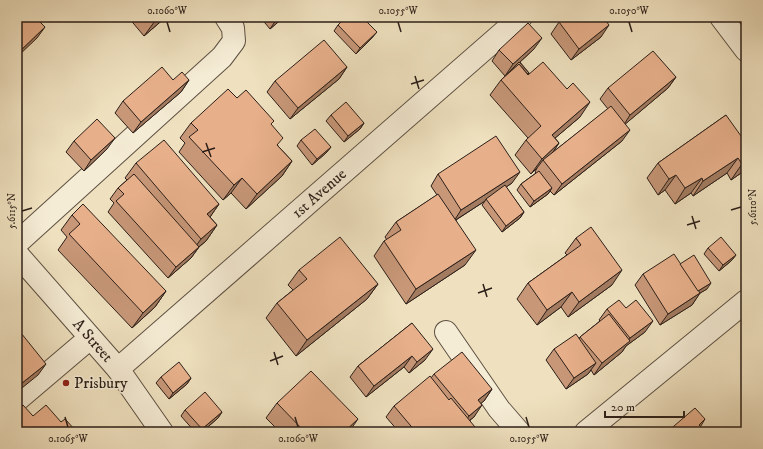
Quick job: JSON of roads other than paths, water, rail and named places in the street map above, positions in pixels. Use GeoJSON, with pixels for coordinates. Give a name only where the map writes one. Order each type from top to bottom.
{"type":"FeatureCollection","features":[{"type":"Feature","properties":{"kind":"street"},"geometry":{"type":"LineString","coordinates":[[17,242],[222,57],[234,41],[233,28],[226,17]]}},
{"type":"Feature","properties":{"kind":"street","name":"1st Avenue"},"geometry":{"type":"LineString","coordinates":[[118,369],[521,17]]}},
{"type":"Feature","properties":{"kind":"street"},"geometry":{"type":"LineString","coordinates":[[721,17],[746,50]]}},
{"type":"Feature","properties":{"kind":"street","name":"A Street"},"geometry":{"type":"LineString","coordinates":[[17,254],[118,369],[162,432]]}},
{"type":"Feature","properties":{"kind":"street"},"geometry":{"type":"LineString","coordinates":[[586,432],[746,301]]}},
{"type":"Feature","properties":{"kind":"street"},"geometry":{"type":"LineString","coordinates":[[446,332],[499,409],[519,432]]}},
{"type":"Feature","properties":{"kind":"street"},"geometry":{"type":"LineString","coordinates":[[17,400],[90,338]]}},
{"type":"Feature","properties":{"kind":"place","name":"Prisbury"},"geometry":{"type":"Point","coordinates":[66,383]}}]}
